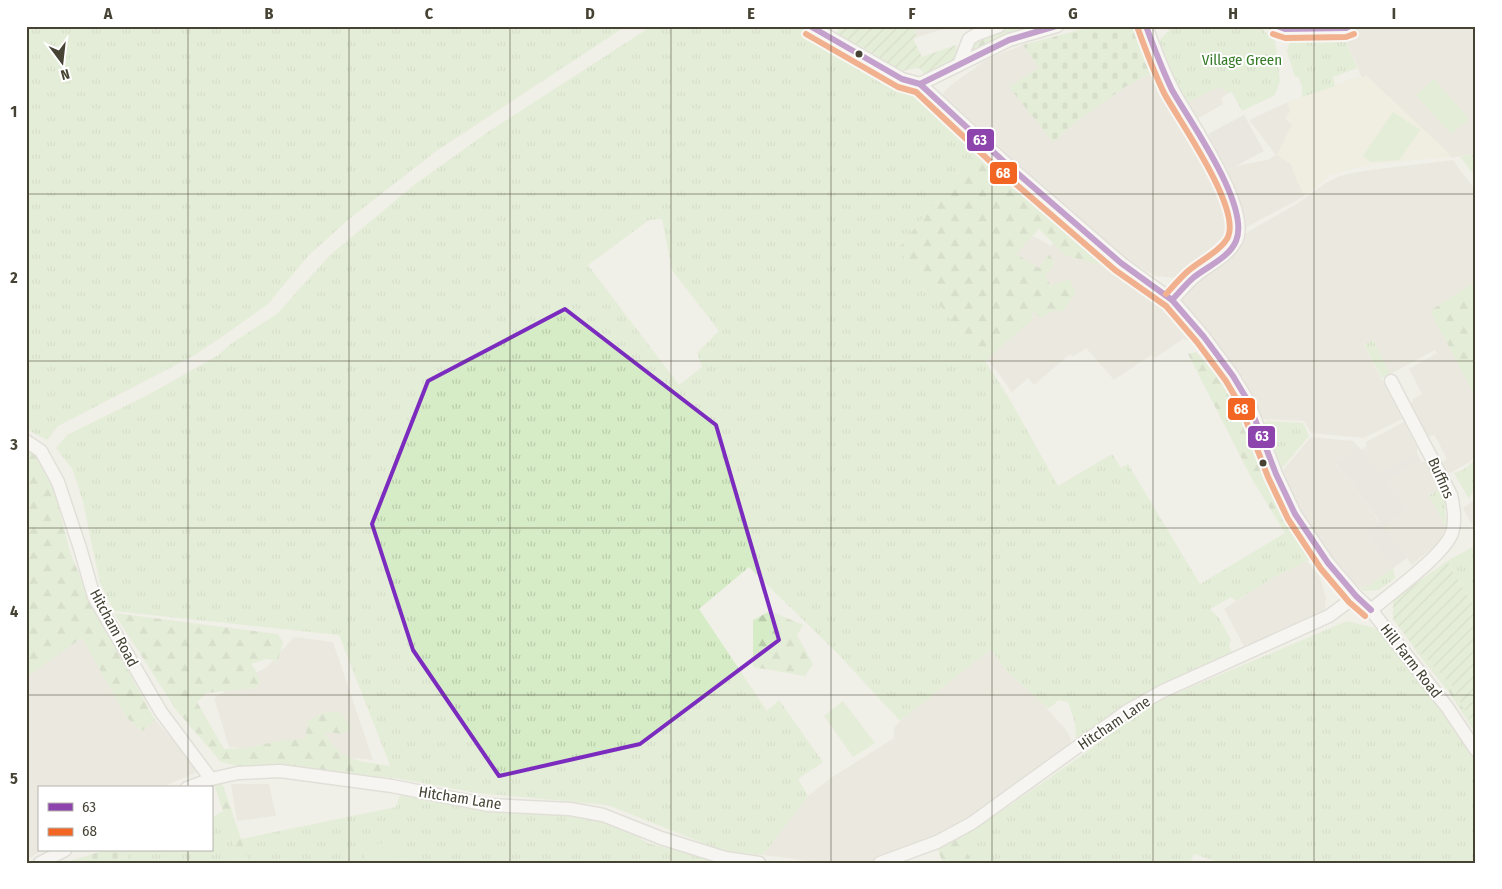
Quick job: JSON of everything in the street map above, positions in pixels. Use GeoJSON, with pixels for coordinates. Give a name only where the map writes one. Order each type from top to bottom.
{"type":"FeatureCollection","features":[{"type":"Feature","properties":{"kind":"street"},"geometry":{"type":"LineString","coordinates":[[810,26],[902,79],[920,84],[1009,40],[1054,27]]}},
{"type":"Feature","properties":{"kind":"street"},"geometry":{"type":"LineString","coordinates":[[959,65],[969,39],[999,26]]}},
{"type":"Feature","properties":{"kind":"street"},"geometry":{"type":"LineString","coordinates":[[1146,26],[1175,95],[1213,159],[1234,205],[1240,224],[1237,240],[1226,253],[1193,277],[1172,300]]}},
{"type":"Feature","properties":{"kind":"street"},"geometry":{"type":"LineString","coordinates":[[1276,26],[1286,29],[1346,28],[1350,26]]}},
{"type":"Feature","properties":{"kind":"street","name":"Hill Farm Road"},"geometry":{"type":"LineString","coordinates":[[920,84],[1001,159],[1121,263],[1172,300],[1233,376],[1248,401],[1276,474],[1295,514],[1328,563],[1356,596],[1371,610],[1447,707],[1476,750]]}},
{"type":"Feature","properties":{"kind":"street","name":"Buffins"},"geometry":{"type":"LineString","coordinates":[[1371,610],[1417,572],[1442,548],[1452,534],[1455,514],[1452,495],[1391,381]]}},
{"type":"Feature","properties":{"kind":"street","name":"Hitcham Road"},"geometry":{"type":"LineString","coordinates":[[26,441],[41,451],[58,482],[94,597],[162,712],[211,779]]}},
{"type":"Feature","properties":{"kind":"street","name":"Hitcham Lane"},"geometry":{"type":"LineString","coordinates":[[880,863],[937,842],[972,823],[1127,712],[1156,695],[1329,616],[1356,596]]}},
{"type":"Feature","properties":{"kind":"street","name":"Hitcham Lane"},"geometry":{"type":"LineString","coordinates":[[193,786],[211,779],[238,773],[280,771],[392,786],[488,805],[570,809],[603,815],[661,838],[725,858],[759,863]]}},
{"type":"Feature","properties":{"kind":"street"},"geometry":{"type":"LineString","coordinates":[[40,863],[61,852]]}},
{"type":"Feature","properties":{"kind":"highlighted area"},"geometry":{"type":"Polygon","coordinates":[[[565,309],[716,425],[779,640],[640,744],[499,776],[413,650],[372,524],[428,381],[565,309]]]}},
{"type":"Feature","properties":{"kind":"shaded area"},"geometry":{"type":"Polygon","coordinates":[[[913,26],[954,26],[917,37],[913,26]]]}},
{"type":"Feature","properties":{"kind":"shaded area"},"geometry":{"type":"Polygon","coordinates":[[[1350,26],[1476,26],[1476,153],[1451,158],[1446,151],[1366,76],[1362,78],[1341,29],[1350,26]]]}},
{"type":"Feature","properties":{"kind":"shaded area"},"geometry":{"type":"Polygon","coordinates":[[[1023,45],[1039,68],[1009,87],[1076,122],[1125,87],[1157,70],[1206,155],[1227,202],[1231,214],[1228,215],[1231,227],[1221,245],[1176,278],[1155,276],[1115,252],[1048,191],[1006,161],[941,96],[951,85],[989,58],[1023,45]]]}},
{"type":"Feature","properties":{"kind":"shaded area"},"geometry":{"type":"Polygon","coordinates":[[[1366,75],[1450,157],[1370,164],[1330,175],[1305,196],[1291,164],[1277,155],[1292,125],[1285,119],[1290,111],[1288,102],[1360,76],[1362,78],[1366,75]]]}},
{"type":"Feature","properties":{"kind":"shaded area"},"geometry":{"type":"Polygon","coordinates":[[[1219,86],[1229,93],[1221,98],[1223,104],[1197,119],[1187,103],[1219,86]]]}},
{"type":"Feature","properties":{"kind":"shaded area"},"geometry":{"type":"Polygon","coordinates":[[[1288,102],[1292,124],[1291,164],[1305,196],[1243,228],[1242,211],[1227,171],[1234,166],[1268,160],[1276,155],[1249,120],[1288,102]]]}},
{"type":"Feature","properties":{"kind":"shaded area"},"geometry":{"type":"Polygon","coordinates":[[[1244,115],[1264,151],[1228,170],[1208,134],[1244,115]]]}},
{"type":"Feature","properties":{"kind":"shaded area"},"geometry":{"type":"Polygon","coordinates":[[[1453,160],[1476,190],[1476,456],[1450,473],[1445,472],[1441,463],[1447,459],[1435,436],[1428,437],[1411,405],[1413,399],[1422,394],[1409,369],[1437,353],[1435,350],[1390,374],[1373,341],[1364,345],[1402,419],[1364,438],[1311,433],[1304,421],[1263,419],[1252,403],[1254,402],[1243,377],[1181,299],[1181,289],[1246,233],[1298,203],[1327,182],[1340,176],[1363,171],[1453,160]]]}},
{"type":"Feature","properties":{"kind":"shaded area"},"geometry":{"type":"Polygon","coordinates":[[[1070,225],[1085,240],[1165,304],[1179,318],[1193,338],[1191,341],[1183,339],[1155,358],[1151,355],[1114,380],[1086,348],[1073,357],[1070,354],[1034,385],[1028,378],[1012,392],[983,353],[989,279],[1029,234],[1051,246],[1070,225]]]}},
{"type":"Feature","properties":{"kind":"shaded area"},"geometry":{"type":"Polygon","coordinates":[[[1404,422],[1417,448],[1417,453],[1379,473],[1361,450],[1366,447],[1366,442],[1404,422]]]}},
{"type":"Feature","properties":{"kind":"shaded area"},"geometry":{"type":"Polygon","coordinates":[[[1311,437],[1353,441],[1359,447],[1336,465],[1348,478],[1380,523],[1367,532],[1393,568],[1368,587],[1360,588],[1345,575],[1324,551],[1291,495],[1280,472],[1311,437]]]}},
{"type":"Feature","properties":{"kind":"shaded area"},"geometry":{"type":"Polygon","coordinates":[[[1359,447],[1379,473],[1417,453],[1421,461],[1386,481],[1407,508],[1384,527],[1407,558],[1393,568],[1367,532],[1380,522],[1336,464],[1359,447]]]}},
{"type":"Feature","properties":{"kind":"shaded area"},"geometry":{"type":"Polygon","coordinates":[[[1421,461],[1425,462],[1439,490],[1429,495],[1446,527],[1439,542],[1412,565],[1383,527],[1407,508],[1386,481],[1421,461]]]}},
{"type":"Feature","properties":{"kind":"shaded area"},"geometry":{"type":"Polygon","coordinates":[[[1476,499],[1476,532],[1463,508],[1476,499]]]}},
{"type":"Feature","properties":{"kind":"shaded area"},"geometry":{"type":"Polygon","coordinates":[[[1307,561],[1319,576],[1326,597],[1323,612],[1255,647],[1249,643],[1244,646],[1224,609],[1274,577],[1307,561]]]}},
{"type":"Feature","properties":{"kind":"shaded area"},"geometry":{"type":"Polygon","coordinates":[[[294,637],[333,642],[373,760],[229,747],[214,698],[268,666],[294,637]]]}},
{"type":"Feature","properties":{"kind":"shaded area"},"geometry":{"type":"Polygon","coordinates":[[[82,638],[127,718],[142,731],[155,720],[200,771],[165,786],[38,786],[38,852],[40,852],[26,860],[26,677],[82,638]]]}},
{"type":"Feature","properties":{"kind":"shaded area"},"geometry":{"type":"Polygon","coordinates":[[[990,650],[1000,660],[1006,670],[1030,690],[1067,731],[1071,739],[1069,746],[970,819],[925,843],[867,863],[826,863],[763,855],[808,796],[831,778],[894,738],[894,728],[900,721],[990,650]]]}},
{"type":"Feature","properties":{"kind":"shaded area"},"geometry":{"type":"Polygon","coordinates":[[[231,784],[269,784],[276,816],[237,821],[231,784]]]}},
{"type":"Feature","properties":{"kind":"green space"},"geometry":{"type":"Polygon","coordinates":[[[26,26],[626,26],[435,152],[349,219],[308,256],[268,304],[195,355],[58,426],[47,440],[26,429],[26,26]]]}},
{"type":"Feature","properties":{"kind":"green space"},"geometry":{"type":"Polygon","coordinates":[[[652,26],[799,26],[842,55],[910,91],[977,151],[898,249],[985,361],[1009,398],[1058,486],[1112,454],[1121,468],[1128,464],[1200,584],[1285,533],[1307,561],[1274,577],[1236,601],[1231,597],[1210,609],[1219,618],[1231,640],[1229,646],[1233,655],[1089,733],[1076,738],[1075,723],[1068,702],[1059,700],[1048,709],[1007,671],[990,650],[900,721],[839,655],[749,567],[699,609],[767,711],[779,700],[823,762],[798,779],[808,796],[763,855],[728,853],[608,805],[477,793],[395,778],[339,635],[114,611],[100,583],[83,502],[73,470],[56,448],[67,435],[146,396],[217,356],[232,343],[277,314],[330,255],[414,185],[491,130],[652,26]],[[662,219],[649,220],[588,265],[679,385],[702,367],[697,353],[719,331],[672,270],[662,219]]]}},
{"type":"Feature","properties":{"kind":"green space"},"geometry":{"type":"Polygon","coordinates":[[[841,26],[913,26],[917,37],[913,39],[922,57],[956,45],[958,59],[923,78],[923,72],[919,68],[901,71],[866,49],[835,36],[841,26]]]}},
{"type":"Feature","properties":{"kind":"green space"},"geometry":{"type":"Polygon","coordinates":[[[1017,26],[1028,26],[1029,32],[976,54],[971,46],[978,41],[1017,26]]]}},
{"type":"Feature","properties":{"kind":"green space"},"geometry":{"type":"Polygon","coordinates":[[[1104,26],[1134,29],[1157,70],[1125,87],[1076,122],[1053,142],[1009,87],[1039,68],[1023,45],[1079,30],[1104,26]]]}},
{"type":"Feature","properties":{"kind":"green space","name":"Village Green"},"geometry":{"type":"Polygon","coordinates":[[[1177,26],[1259,26],[1275,41],[1280,81],[1275,95],[1242,111],[1232,92],[1229,93],[1219,87],[1187,103],[1160,51],[1159,41],[1171,28],[1177,26]]]}},
{"type":"Feature","properties":{"kind":"green space","name":"Village Green"},"geometry":{"type":"Polygon","coordinates":[[[1341,29],[1357,68],[1333,77],[1335,86],[1302,97],[1299,77],[1295,77],[1287,51],[1290,41],[1297,36],[1341,29]]]}},
{"type":"Feature","properties":{"kind":"green space"},"geometry":{"type":"Polygon","coordinates":[[[1434,79],[1469,119],[1451,134],[1416,95],[1434,79]]]}},
{"type":"Feature","properties":{"kind":"green space"},"geometry":{"type":"Polygon","coordinates":[[[1393,112],[1420,130],[1399,160],[1371,162],[1363,156],[1393,112]]]}},
{"type":"Feature","properties":{"kind":"green space"},"geometry":{"type":"Polygon","coordinates":[[[977,151],[1113,261],[1100,265],[1065,255],[1039,229],[1016,254],[1039,268],[1049,254],[1055,263],[1045,276],[1051,286],[1069,279],[1076,292],[1063,311],[1052,311],[1041,318],[1033,311],[1032,320],[985,361],[922,283],[898,249],[977,151]]]}},
{"type":"Feature","properties":{"kind":"green space"},"geometry":{"type":"Polygon","coordinates":[[[1476,153],[1476,177],[1460,157],[1476,153]]]}},
{"type":"Feature","properties":{"kind":"green space"},"geometry":{"type":"Polygon","coordinates":[[[1476,281],[1476,398],[1430,311],[1476,281]]]}},
{"type":"Feature","properties":{"kind":"green space"},"geometry":{"type":"Polygon","coordinates":[[[1373,340],[1390,374],[1382,378],[1364,345],[1373,340]]]}},
{"type":"Feature","properties":{"kind":"green space"},"geometry":{"type":"Polygon","coordinates":[[[1196,352],[1229,390],[1271,482],[1295,526],[1319,557],[1307,561],[1285,533],[1252,479],[1188,354],[1196,352]]]}},
{"type":"Feature","properties":{"kind":"green space"},"geometry":{"type":"Polygon","coordinates":[[[1267,421],[1303,423],[1309,436],[1283,467],[1280,468],[1263,425],[1267,421]]]}},
{"type":"Feature","properties":{"kind":"green space"},"geometry":{"type":"Polygon","coordinates":[[[26,449],[40,460],[53,485],[70,552],[90,601],[155,720],[142,731],[127,718],[82,638],[26,677],[26,449]]]}},
{"type":"Feature","properties":{"kind":"green space"},"geometry":{"type":"Polygon","coordinates":[[[1476,459],[1476,486],[1469,499],[1454,473],[1463,470],[1476,459]]]}},
{"type":"Feature","properties":{"kind":"green space"},"geometry":{"type":"Polygon","coordinates":[[[1439,490],[1445,501],[1446,527],[1429,495],[1439,490]]]}},
{"type":"Feature","properties":{"kind":"green space"},"geometry":{"type":"Polygon","coordinates":[[[1476,545],[1476,610],[1447,561],[1476,545]]]}},
{"type":"Feature","properties":{"kind":"green space"},"geometry":{"type":"Polygon","coordinates":[[[1447,561],[1476,610],[1476,718],[1470,721],[1452,686],[1411,643],[1393,619],[1393,600],[1447,561]]]}},
{"type":"Feature","properties":{"kind":"green space"},"geometry":{"type":"Polygon","coordinates":[[[1393,568],[1395,578],[1379,590],[1364,591],[1360,588],[1368,587],[1393,568]]]}},
{"type":"Feature","properties":{"kind":"green space"},"geometry":{"type":"Polygon","coordinates":[[[770,611],[803,625],[797,635],[813,664],[805,676],[753,667],[753,620],[770,611]]]}},
{"type":"Feature","properties":{"kind":"green space"},"geometry":{"type":"Polygon","coordinates":[[[114,613],[278,634],[283,642],[278,661],[266,659],[251,664],[260,682],[256,688],[206,693],[197,702],[224,749],[247,748],[283,740],[305,739],[308,721],[322,713],[339,711],[352,728],[342,734],[325,732],[330,742],[344,755],[360,761],[391,766],[395,778],[237,766],[221,762],[177,711],[114,613]]]}},
{"type":"Feature","properties":{"kind":"green space"},"geometry":{"type":"Polygon","coordinates":[[[1347,621],[1375,628],[1400,650],[1476,752],[1476,863],[1221,863],[1194,854],[1190,863],[972,863],[958,834],[996,815],[1081,756],[1134,716],[1163,699],[1347,621]]]}},
{"type":"Feature","properties":{"kind":"green space"},"geometry":{"type":"Polygon","coordinates":[[[1411,643],[1452,686],[1470,721],[1476,718],[1476,734],[1449,692],[1411,643]]]}},
{"type":"Feature","properties":{"kind":"green space"},"geometry":{"type":"Polygon","coordinates":[[[843,701],[875,743],[853,757],[824,716],[843,701]]]}},
{"type":"Feature","properties":{"kind":"green space"},"geometry":{"type":"Polygon","coordinates":[[[222,782],[249,863],[240,863],[214,784],[222,782]]]}},
{"type":"Feature","properties":{"kind":"green space"},"geometry":{"type":"Polygon","coordinates":[[[400,795],[488,811],[558,812],[612,823],[648,843],[722,863],[248,863],[241,839],[396,807],[400,795]]]}},
{"type":"Feature","properties":{"kind":"green space"},"geometry":{"type":"Polygon","coordinates":[[[223,811],[240,863],[129,863],[126,852],[212,852],[212,817],[223,811]]]}},
{"type":"Feature","properties":{"kind":"green space"},"geometry":{"type":"Polygon","coordinates":[[[958,834],[972,863],[943,863],[937,848],[958,834]]]}},
{"type":"Feature","properties":{"kind":"green space"},"geometry":{"type":"Polygon","coordinates":[[[396,840],[401,863],[366,863],[363,847],[396,840]]]}},
{"type":"Feature","properties":{"kind":"green space"},"geometry":{"type":"Polygon","coordinates":[[[99,852],[125,852],[129,863],[70,863],[70,861],[99,852]]]}},
{"type":"Feature","properties":{"kind":"transit line","name":"63"},"geometry":{"type":"LineString","coordinates":[[810,26],[902,79],[920,84],[1001,159],[1121,263],[1172,300],[1204,337],[1233,376],[1248,401],[1276,474],[1295,514],[1328,563],[1356,596],[1371,610]]}},
{"type":"Feature","properties":{"kind":"transit line","name":"63"},"geometry":{"type":"LineString","coordinates":[[920,84],[1009,40],[1056,26]]}},
{"type":"Feature","properties":{"kind":"transit line","name":"63"},"geometry":{"type":"LineString","coordinates":[[1146,26],[1172,90],[1227,186],[1235,207],[1238,226],[1236,241],[1233,247],[1217,262],[1193,278],[1172,300]]}},
{"type":"Feature","properties":{"kind":"transit line","name":"63"},"geometry":{"type":"LineString","coordinates":[[1277,26],[1285,29],[1346,28],[1350,26]]}},
{"type":"Feature","properties":{"kind":"transit line","name":"68"},"geometry":{"type":"LineString","coordinates":[[1138,29],[1164,93],[1217,186],[1226,206],[1230,223],[1228,237],[1221,247],[1187,272],[1166,294]]}},
{"type":"Feature","properties":{"kind":"transit line","name":"68"},"geometry":{"type":"LineString","coordinates":[[806,34],[898,87],[916,92],[995,166],[1115,270],[1166,306],[1197,342],[1226,381],[1240,405],[1268,477],[1288,519],[1321,569],[1349,602],[1365,616]]}},
{"type":"Feature","properties":{"kind":"transit line","name":"68"},"geometry":{"type":"LineString","coordinates":[[1273,34],[1285,38],[1346,37],[1354,34]]}}]}
